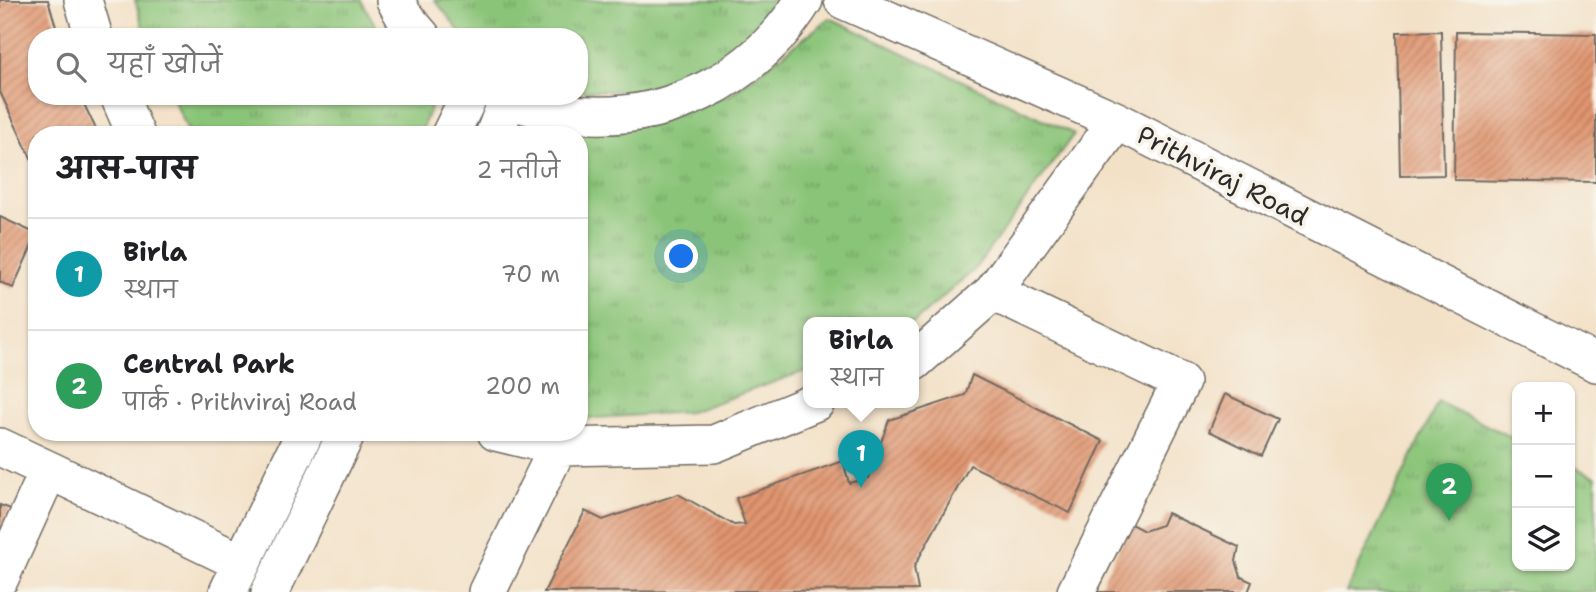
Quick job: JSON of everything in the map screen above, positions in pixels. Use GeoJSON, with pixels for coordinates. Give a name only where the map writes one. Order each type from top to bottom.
{"type":"FeatureCollection","features":[{"type":"Feature","properties":{"kind":"street"},"geometry":{"type":"LineString","coordinates":[[83,0],[91,28]]}},
{"type":"Feature","properties":{"kind":"street"},"geometry":{"type":"LineString","coordinates":[[395,0],[414,28]]}},
{"type":"Feature","properties":{"kind":"street"},"geometry":{"type":"LineString","coordinates":[[528,105],[546,111],[586,116],[625,115],[663,108],[701,94],[735,74],[765,49],[791,20],[804,0]]}},
{"type":"Feature","properties":{"kind":"street","name":"Prithviraj Road"},"geometry":{"type":"LineString","coordinates":[[843,0],[1117,121],[1596,363]]}},
{"type":"Feature","properties":{"kind":"street"},"geometry":{"type":"LineString","coordinates":[[123,105],[132,126]]}},
{"type":"Feature","properties":{"kind":"street"},"geometry":{"type":"LineString","coordinates":[[454,126],[465,105]]}},
{"type":"Feature","properties":{"kind":"street"},"geometry":{"type":"LineString","coordinates":[[497,126],[504,105]]}},
{"type":"Feature","properties":{"kind":"street"},"geometry":{"type":"LineString","coordinates":[[919,358],[993,292],[1117,121]]}},
{"type":"Feature","properties":{"kind":"street"},"geometry":{"type":"LineString","coordinates":[[993,292],[1181,382],[1076,592]]}},
{"type":"Feature","properties":{"kind":"street"},"geometry":{"type":"LineString","coordinates":[[533,441],[558,447],[714,444],[803,407]]}},
{"type":"Feature","properties":{"kind":"street"},"geometry":{"type":"LineString","coordinates":[[0,447],[49,470],[235,578],[301,441]]}},
{"type":"Feature","properties":{"kind":"street"},"geometry":{"type":"LineString","coordinates":[[270,592],[343,441]]}},
{"type":"Feature","properties":{"kind":"street"},"geometry":{"type":"LineString","coordinates":[[487,592],[558,447]]}},
{"type":"Feature","properties":{"kind":"street"},"geometry":{"type":"LineString","coordinates":[[0,578],[49,470]]}},
{"type":"Feature","properties":{"kind":"green space"},"geometry":{"type":"Polygon","coordinates":[[[135,0],[361,0],[377,28],[143,28],[135,0]]]}},
{"type":"Feature","properties":{"kind":"green space"},"geometry":{"type":"Polygon","coordinates":[[[435,0],[780,0],[754,35],[701,72],[640,91],[588,91],[588,28],[457,28],[435,0]]]}},
{"type":"Feature","properties":{"kind":"green space"},"geometry":{"type":"Polygon","coordinates":[[[830,18],[1074,134],[974,270],[919,318],[803,317],[803,372],[690,412],[588,418],[588,126],[730,95],[830,18]]]}},
{"type":"Feature","properties":{"kind":"green space"},"geometry":{"type":"Polygon","coordinates":[[[176,105],[432,105],[423,126],[186,126],[176,105]]]}},
{"type":"Feature","properties":{"kind":"green space"},"geometry":{"type":"Polygon","coordinates":[[[1438,402],[1512,438],[1512,571],[1575,571],[1575,467],[1596,477],[1596,592],[1346,592],[1438,402]]]}},
{"type":"Feature","properties":{"kind":"building"},"geometry":{"type":"Polygon","coordinates":[[[0,0],[48,0],[56,28],[28,28],[28,105],[84,105],[95,126],[28,126],[28,152],[0,92],[0,0]]]}},
{"type":"Feature","properties":{"kind":"building"},"geometry":{"type":"Polygon","coordinates":[[[1441,31],[1444,175],[1400,176],[1397,32],[1441,31]]]}},
{"type":"Feature","properties":{"kind":"building"},"geometry":{"type":"Polygon","coordinates":[[[1456,32],[1596,34],[1596,182],[1454,180],[1456,32]]]}},
{"type":"Feature","properties":{"kind":"building"},"geometry":{"type":"Polygon","coordinates":[[[0,217],[28,230],[28,254],[13,288],[0,282],[0,217]]]}},
{"type":"Feature","properties":{"kind":"building"},"geometry":{"type":"Polygon","coordinates":[[[972,375],[1103,441],[1070,513],[970,465],[914,567],[918,590],[544,592],[585,511],[603,520],[678,494],[734,525],[745,524],[736,498],[843,461],[849,483],[868,478],[889,420],[965,395],[972,375]]]}},
{"type":"Feature","properties":{"kind":"building"},"geometry":{"type":"Polygon","coordinates":[[[1225,394],[1278,419],[1261,456],[1209,431],[1225,394]]]}},
{"type":"Feature","properties":{"kind":"building"},"geometry":{"type":"Polygon","coordinates":[[[0,505],[11,509],[0,533],[0,505]]]}},
{"type":"Feature","properties":{"kind":"building"},"geometry":{"type":"Polygon","coordinates":[[[1167,513],[1239,547],[1236,561],[1241,577],[1252,582],[1248,592],[1097,592],[1131,524],[1144,531],[1162,525],[1167,513]]]}},
{"type":"Feature","properties":{"kind":"place","name":"Birla"},"geometry":{"type":"Point","coordinates":[861,488]}},
{"type":"Feature","properties":{"kind":"place","name":"Central Park"},"geometry":{"type":"Point","coordinates":[1449,521]}}]}
